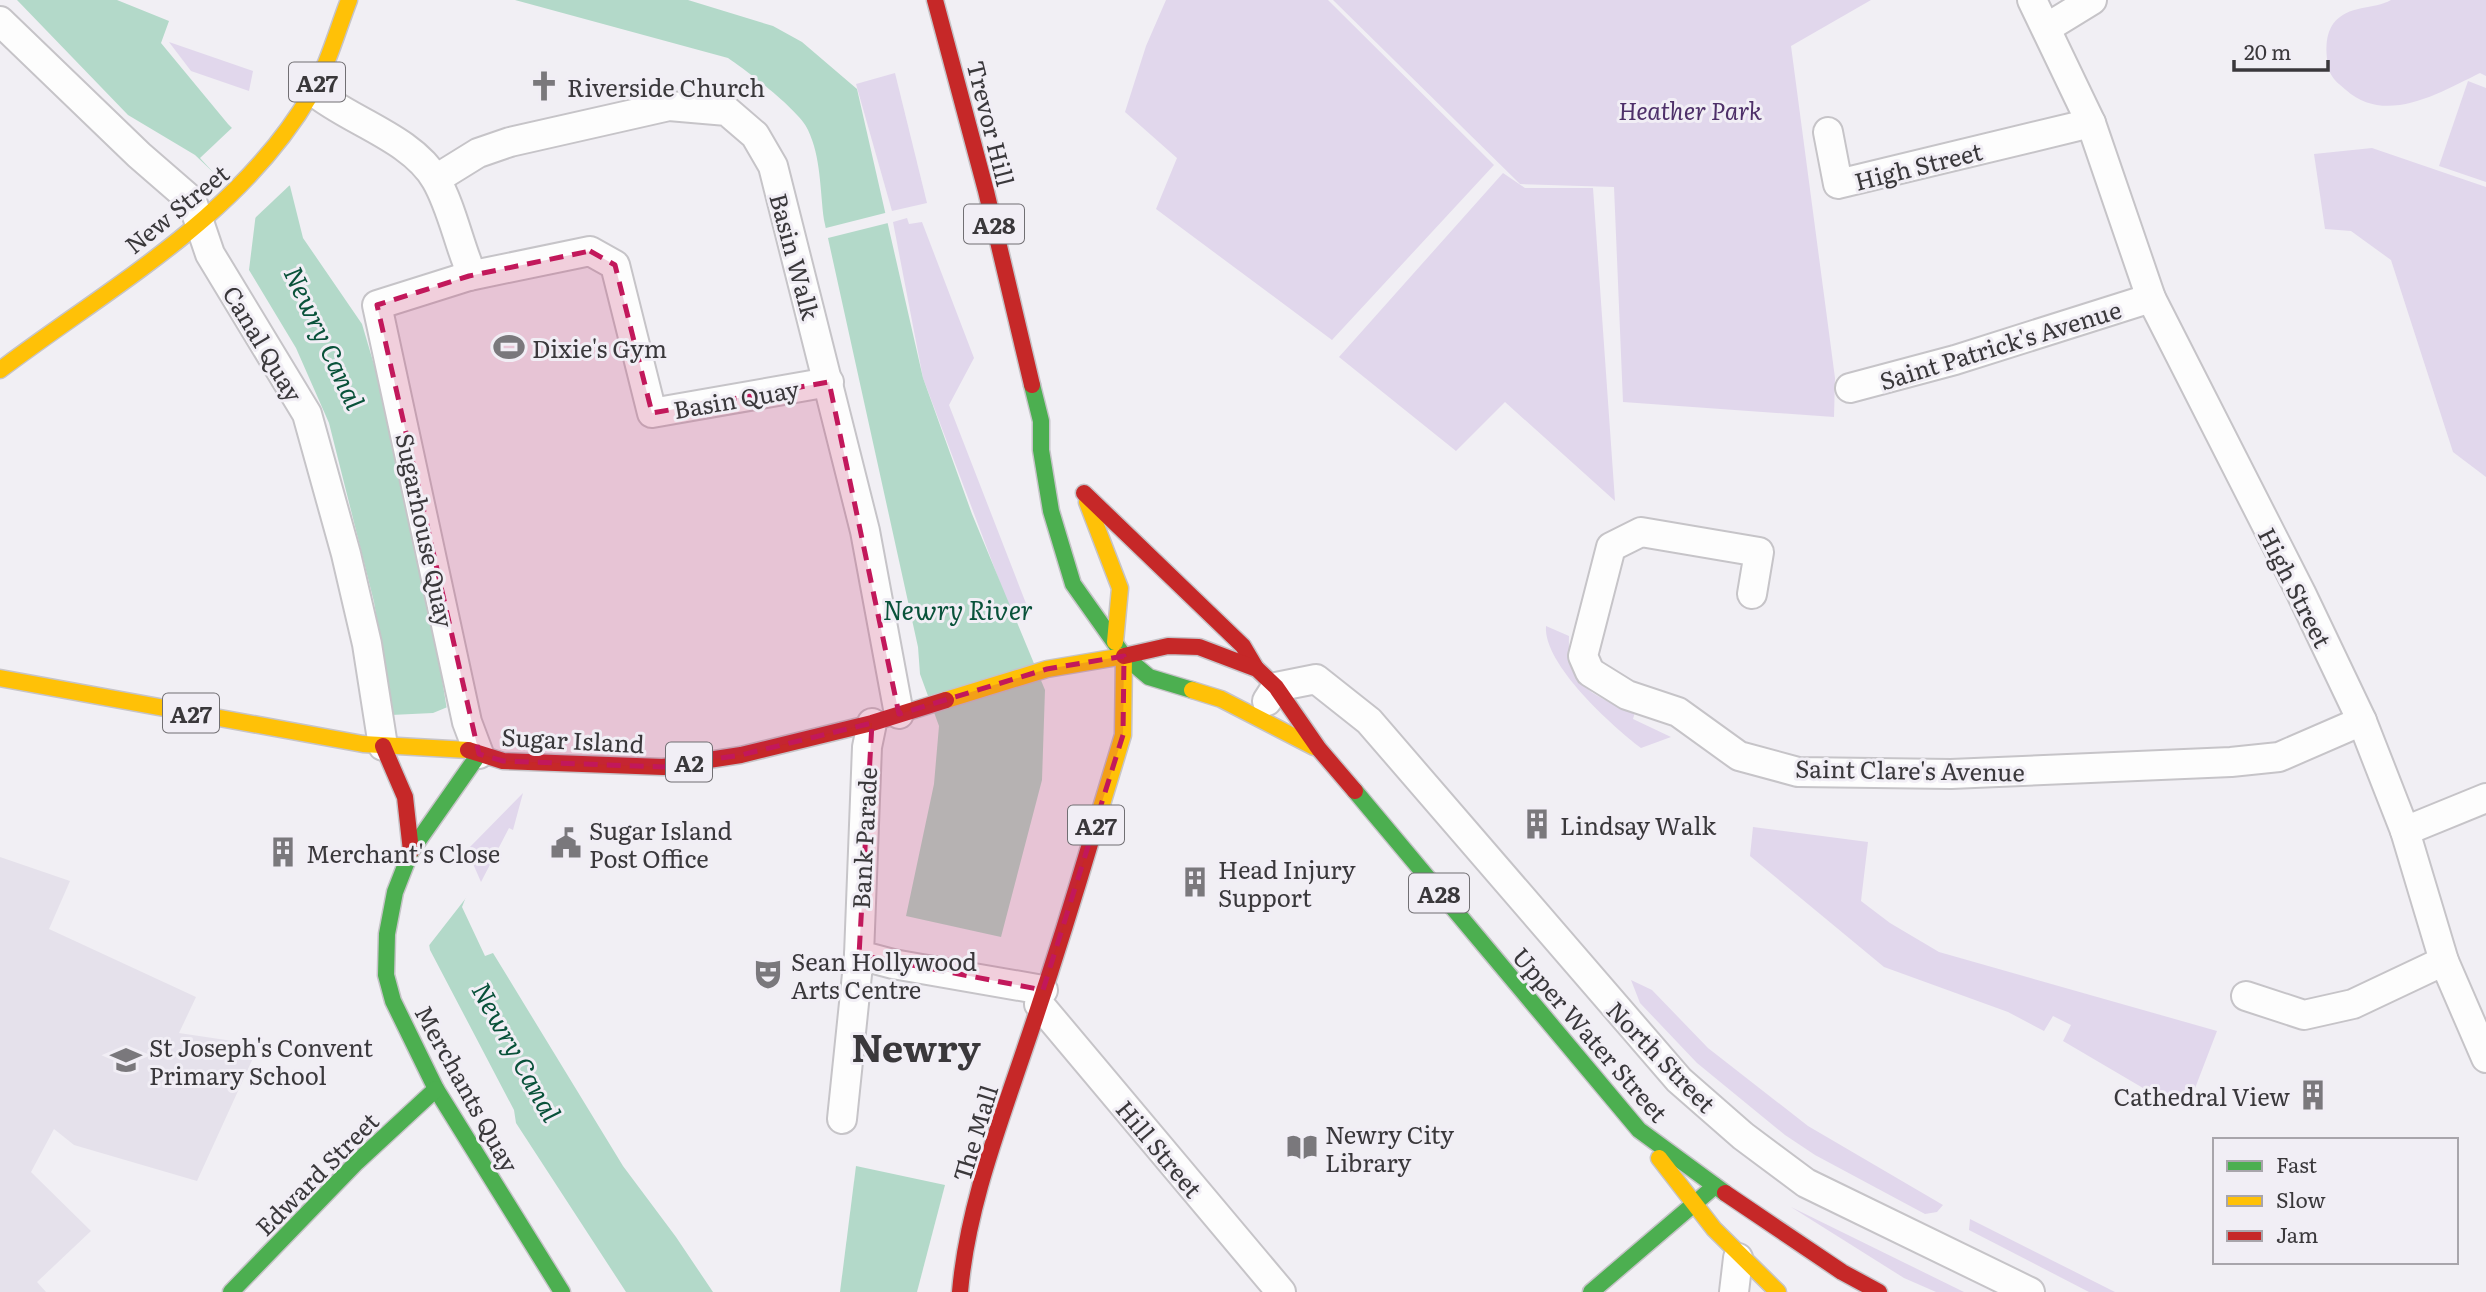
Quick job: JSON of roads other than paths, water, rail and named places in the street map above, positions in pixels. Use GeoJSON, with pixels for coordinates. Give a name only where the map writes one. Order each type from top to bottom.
{"type":"FeatureCollection","features":[{"type":"Feature","properties":{"kind":"main road","name":"New Street"},"geometry":{"type":"LineString","coordinates":[[0,370],[201,223],[233,194],[269,155],[313,90],[349,0]]}},
{"type":"Feature","properties":{"kind":"main road","name":"Trevor Hill"},"geometry":{"type":"LineString","coordinates":[[935,0],[986,191],[1041,421],[1041,450],[1051,511],[1073,584],[1119,649]]}},
{"type":"Feature","properties":{"kind":"main road","name":"Trevor Hill"},"geometry":{"type":"LineString","coordinates":[[1041,421],[1055,445]]}},
{"type":"Feature","properties":{"kind":"main road","name":"A28"},"geometry":{"type":"LineString","coordinates":[[1119,649],[1120,588],[1080,487],[1243,646],[1266,678]]}},
{"type":"Feature","properties":{"kind":"main road"},"geometry":{"type":"LineString","coordinates":[[1119,649],[1199,647],[1266,678]]}},
{"type":"Feature","properties":{"kind":"main road","name":"A27"},"geometry":{"type":"LineString","coordinates":[[1041,997],[1061,944],[1123,735],[1119,649]]}},
{"type":"Feature","properties":{"kind":"main road","name":"A2"},"geometry":{"type":"LineString","coordinates":[[911,711],[1119,649]]}},
{"type":"Feature","properties":{"kind":"main road","name":"Upper Water Street"},"geometry":{"type":"LineString","coordinates":[[1119,649],[1149,677],[1221,699],[1319,749]]}},
{"type":"Feature","properties":{"kind":"main road","name":"A27"},"geometry":{"type":"LineString","coordinates":[[0,678],[390,753]]}},
{"type":"Feature","properties":{"kind":"main road","name":"Upper Water Street"},"geometry":{"type":"LineString","coordinates":[[1266,678],[1319,749],[1639,1130],[1820,1258],[1879,1292]]}},
{"type":"Feature","properties":{"kind":"main road","name":"Sugar Island"},"geometry":{"type":"LineString","coordinates":[[390,753],[469,751],[503,761],[663,766],[741,755],[911,711]]}},
{"type":"Feature","properties":{"kind":"main road","name":"Merchants Quay"},"geometry":{"type":"LineString","coordinates":[[469,751],[461,782],[411,851],[395,892],[387,934],[386,975],[393,1001],[436,1088],[562,1292]]}},
{"type":"Feature","properties":{"kind":"main road","name":"Merchants Quay"},"geometry":{"type":"LineString","coordinates":[[390,753],[408,800],[411,851]]}},
{"type":"Feature","properties":{"kind":"main road","name":"The Mall"},"geometry":{"type":"LineString","coordinates":[[960,1292],[962,1267],[985,1167],[1041,997]]}},
{"type":"Feature","properties":{"kind":"main road","name":"Edward Street"},"geometry":{"type":"LineString","coordinates":[[232,1292],[358,1162],[436,1088]]}},
{"type":"Feature","properties":{"kind":"main road","name":"A28"},"geometry":{"type":"LineString","coordinates":[[1639,1130],[1692,1205],[1738,1258],[1778,1292]]}},
{"type":"Feature","properties":{"kind":"main road"},"geometry":{"type":"LineString","coordinates":[[1591,1292],[1715,1186]]}},
{"type":"Feature","properties":{"kind":"street","name":"High Street"},"geometry":{"type":"LineString","coordinates":[[2032,0],[2048,27],[2091,122],[2151,298],[2301,593],[2362,722],[2405,831],[2444,961],[2486,1058]]}},
{"type":"Feature","properties":{"kind":"street"},"geometry":{"type":"LineString","coordinates":[[2048,27],[2092,0]]}},
{"type":"Feature","properties":{"kind":"street","name":"Canal Quay"},"geometry":{"type":"LineString","coordinates":[[0,21],[139,155],[185,194],[201,223],[210,254],[307,414],[361,618],[390,753]]}},
{"type":"Feature","properties":{"kind":"street"},"geometry":{"type":"LineString","coordinates":[[313,90],[333,108],[406,148],[436,179],[469,276]]}},
{"type":"Feature","properties":{"kind":"street","name":"Basin Walk"},"geometry":{"type":"LineString","coordinates":[[436,179],[478,153],[510,142],[669,106],[727,111],[755,135],[773,166],[911,711]]}},
{"type":"Feature","properties":{"kind":"street","name":"High Street"},"geometry":{"type":"LineString","coordinates":[[1828,132],[1838,184],[2091,122]]}},
{"type":"Feature","properties":{"kind":"street","name":"Basin Quay"},"geometry":{"type":"LineString","coordinates":[[377,305],[469,276],[590,251],[615,265],[653,413],[829,382]]}},
{"type":"Feature","properties":{"kind":"street","name":"Saint Patrick's Avenue"},"geometry":{"type":"LineString","coordinates":[[1850,388],[1955,360],[2151,298]]}},
{"type":"Feature","properties":{"kind":"street","name":"Sugarhouse Quay"},"geometry":{"type":"LineString","coordinates":[[377,305],[467,722],[469,751]]}},
{"type":"Feature","properties":{"kind":"street","name":"Saint Clare's Avenue"},"geometry":{"type":"LineString","coordinates":[[1752,594],[1759,552],[1641,532],[1611,547],[1583,656],[1590,672],[1627,695],[1678,712],[1739,756],[1798,772],[1951,774],[2231,762],[2279,757],[2362,722]]}},
{"type":"Feature","properties":{"kind":"street"},"geometry":{"type":"LineString","coordinates":[[1256,718],[1266,678]]}},
{"type":"Feature","properties":{"kind":"street","name":"North Street"},"geometry":{"type":"LineString","coordinates":[[1266,678],[1316,679],[1369,721],[1679,1080],[1743,1136],[1807,1183],[2030,1292]]}},
{"type":"Feature","properties":{"kind":"street","name":"Bank Parade"},"geometry":{"type":"LineString","coordinates":[[842,1119],[859,955],[867,747],[872,723]]}},
{"type":"Feature","properties":{"kind":"street"},"geometry":{"type":"LineString","coordinates":[[2405,831],[2486,798]]}},
{"type":"Feature","properties":{"kind":"street"},"geometry":{"type":"LineString","coordinates":[[859,955],[893,964],[1015,986],[1041,997]]}},
{"type":"Feature","properties":{"kind":"street"},"geometry":{"type":"LineString","coordinates":[[2246,996],[2304,1015],[2353,1003],[2444,961]]}},
{"type":"Feature","properties":{"kind":"street","name":"Hill Street"},"geometry":{"type":"LineString","coordinates":[[1041,997],[1281,1292]]}},
{"type":"Feature","properties":{"kind":"street"},"geometry":{"type":"LineString","coordinates":[[1734,1292],[1738,1258]]}},
{"type":"Feature","properties":{"kind":"water","name":"Newry Canal"},"geometry":{"type":"Polygon","coordinates":[[[17,0],[117,0],[169,21],[161,43],[228,124],[290,186],[303,238],[362,324],[388,412],[421,549],[447,710],[469,889],[462,907],[485,956],[493,953],[623,1166],[713,1292],[626,1292],[516,1123],[514,1110],[430,950],[374,602],[329,423],[296,348],[249,270],[256,213],[195,155],[128,115],[17,0]]]}},
{"type":"Feature","properties":{"kind":"water","name":"Newry River"},"geometry":{"type":"Polygon","coordinates":[[[515,0],[688,0],[773,26],[802,42],[857,89],[923,378],[972,514],[1045,690],[1042,780],[1001,937],[906,916],[934,784],[939,726],[920,674],[918,647],[824,220],[818,162],[808,130],[784,102],[728,58],[515,0]]]}},
{"type":"Feature","properties":{"kind":"water"},"geometry":{"type":"Polygon","coordinates":[[[856,1166],[945,1185],[917,1292],[840,1292],[856,1166]]]}},
{"type":"Feature","properties":{"kind":"place","name":"Riverside Church"},"geometry":{"type":"Point","coordinates":[544,86]}},
{"type":"Feature","properties":{"kind":"place","name":"Dixie's Gym"},"geometry":{"type":"Point","coordinates":[509,347]}},
{"type":"Feature","properties":{"kind":"place","name":"Lindsay Walk"},"geometry":{"type":"Point","coordinates":[1537,824]}},
{"type":"Feature","properties":{"kind":"place","name":"Sugar Island Post Office"},"geometry":{"type":"Point","coordinates":[566,843]}},
{"type":"Feature","properties":{"kind":"place","name":"Merchant's Close"},"geometry":{"type":"Point","coordinates":[283,852]}},
{"type":"Feature","properties":{"kind":"place","name":"Head Injury Support"},"geometry":{"type":"Point","coordinates":[1195,882]}},
{"type":"Feature","properties":{"kind":"place","name":"Sean Hollywood Arts Centre"},"geometry":{"type":"Point","coordinates":[768,974]}},
{"type":"Feature","properties":{"kind":"place","name":"St Joseph's Convent Primary School"},"geometry":{"type":"Point","coordinates":[126,1060]}},
{"type":"Feature","properties":{"kind":"place","name":"Cathedral View"},"geometry":{"type":"Point","coordinates":[2313,1095]}},
{"type":"Feature","properties":{"kind":"place","name":"Newry City Library"},"geometry":{"type":"Point","coordinates":[1302,1147]}},
{"type":"Feature","properties":{"kind":"district","name":"Newry"},"geometry":{"type":"Point","coordinates":[916,1045]}},
{"type":"Feature","properties":{"kind":"park label","name":"Heather Park"},"geometry":{"type":"Point","coordinates":[1690,109]}}]}
